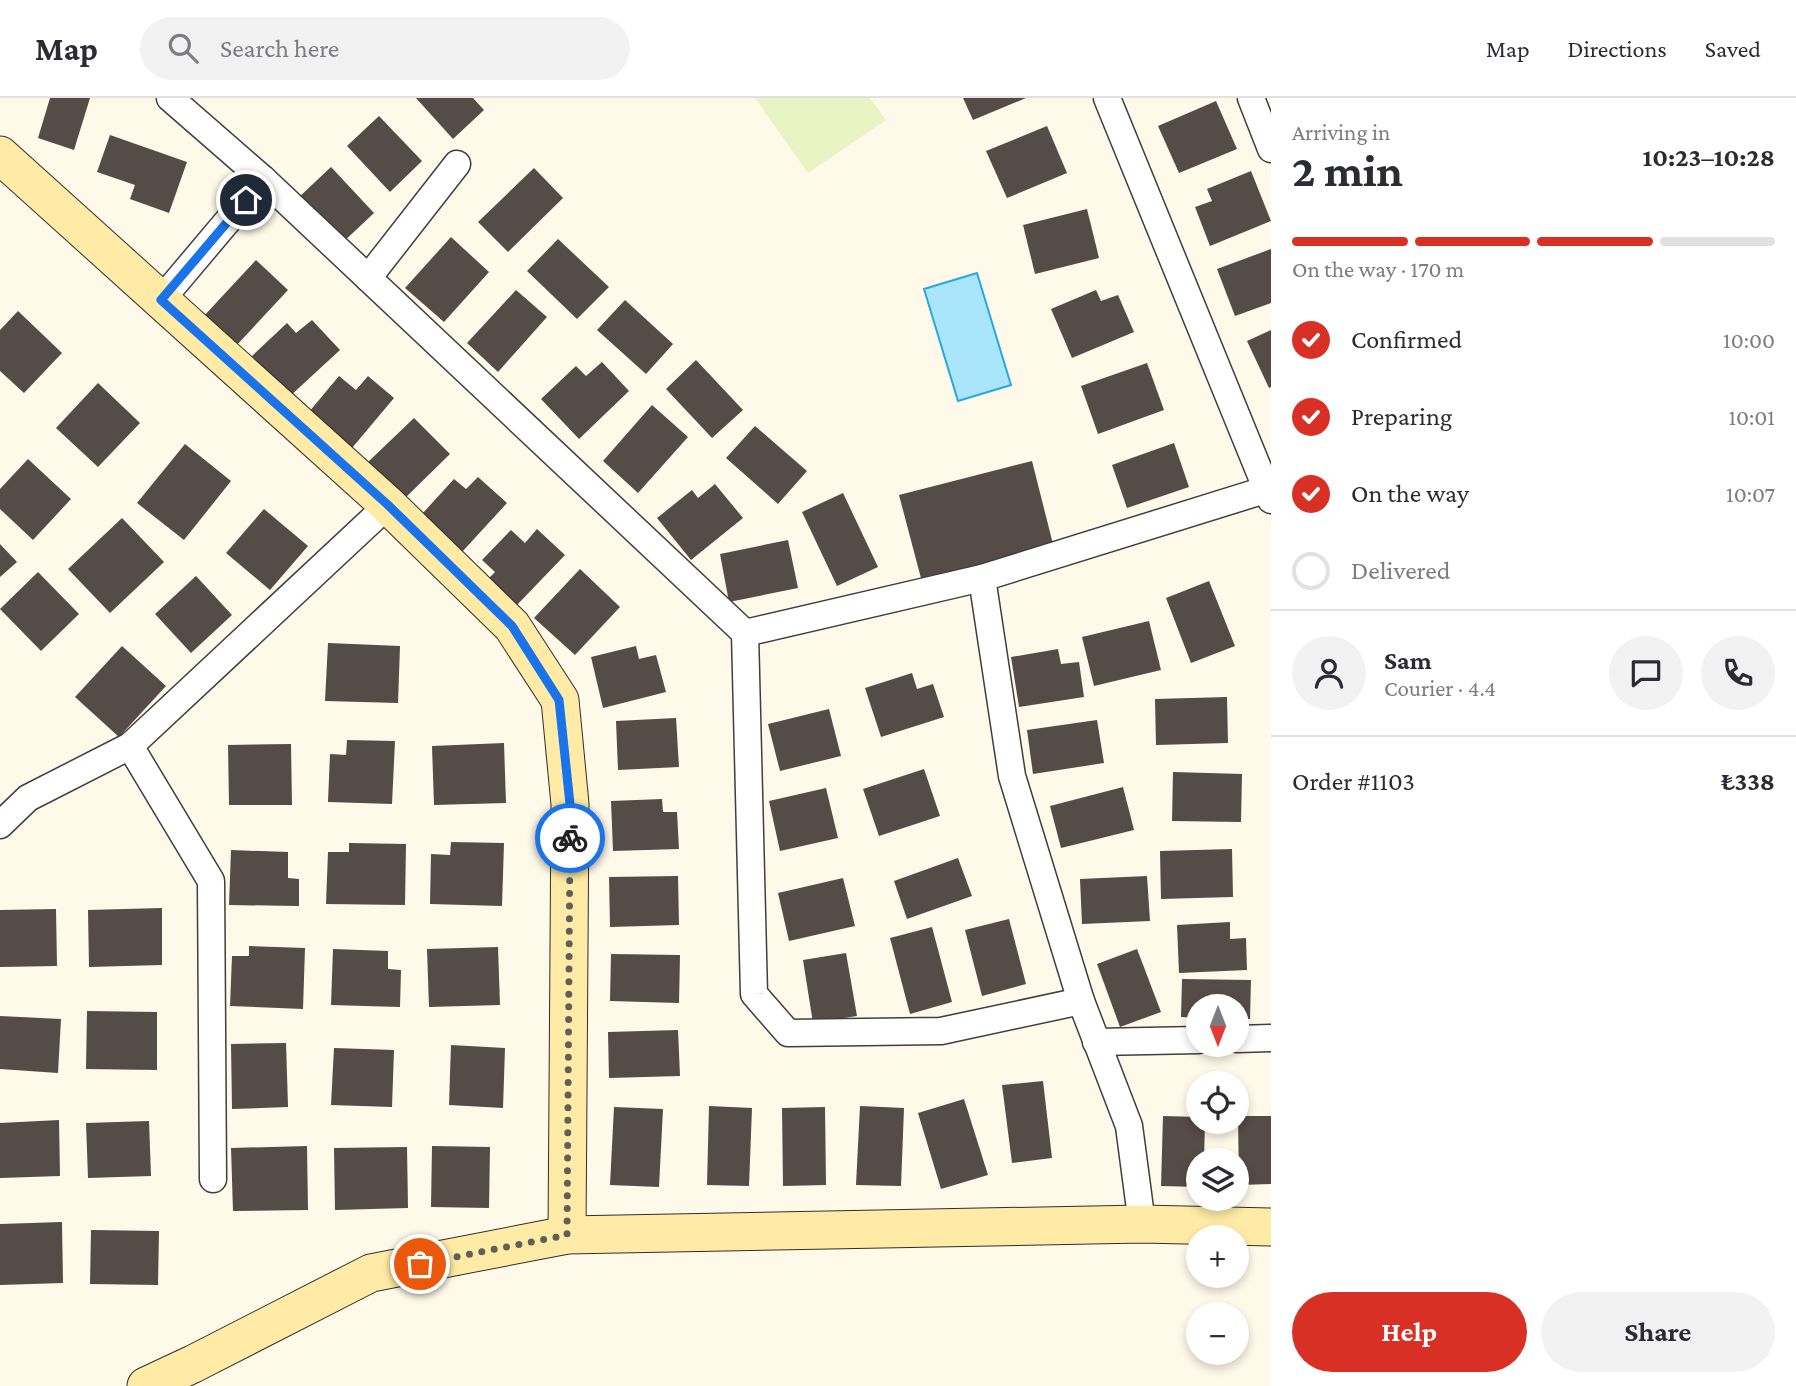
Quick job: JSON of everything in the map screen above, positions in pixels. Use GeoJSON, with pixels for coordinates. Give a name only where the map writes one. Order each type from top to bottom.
{"type":"FeatureCollection","features":[{"type":"Feature","properties":{"kind":"street"},"geometry":{"type":"LineString","coordinates":[[170,98],[263,179],[745,633],[754,995],[788,1033],[941,1031],[1081,1001]]}},
{"type":"Feature","properties":{"kind":"street"},"geometry":{"type":"LineString","coordinates":[[745,633],[982,578],[1269,495],[1107,98]]}},
{"type":"Feature","properties":{"kind":"street"},"geometry":{"type":"LineString","coordinates":[[1251,98],[1271,149]]}},
{"type":"Feature","properties":{"kind":"street"},"geometry":{"type":"LineString","coordinates":[[0,155],[388,505],[512,626],[559,700],[570,804],[567,1235]]}},
{"type":"Feature","properties":{"kind":"street"},"geometry":{"type":"LineString","coordinates":[[368,278],[457,164]]}},
{"type":"Feature","properties":{"kind":"street"},"geometry":{"type":"LineString","coordinates":[[161,300],[263,179]]}},
{"type":"Feature","properties":{"kind":"street"},"geometry":{"type":"LineString","coordinates":[[0,825],[28,798],[131,747],[388,505]]}},
{"type":"Feature","properties":{"kind":"street"},"geometry":{"type":"LineString","coordinates":[[982,578],[1012,776],[1081,1001],[1129,1126],[1142,1224]]}},
{"type":"Feature","properties":{"kind":"street"},"geometry":{"type":"LineString","coordinates":[[131,747],[211,881],[213,1179]]}},
{"type":"Feature","properties":{"kind":"street"},"geometry":{"type":"LineString","coordinates":[[1250,1039],[1271,1038]]}},
{"type":"Feature","properties":{"kind":"street"},"geometry":{"type":"LineString","coordinates":[[1096,1042],[1186,1040]]}},
{"type":"Feature","properties":{"kind":"street"},"geometry":{"type":"LineString","coordinates":[[146,1386],[371,1273],[567,1235],[1142,1224],[1271,1227]]}},
{"type":"Feature","properties":{"kind":"green space"},"geometry":{"type":"Polygon","coordinates":[[[755,98],[870,98],[886,120],[808,173],[755,98]]]}},
{"type":"Feature","properties":{"kind":"water"},"geometry":{"type":"Polygon","coordinates":[[[977,273],[1011,385],[958,401],[924,289],[977,273]]]}},
{"type":"Feature","properties":{"kind":"building"},"geometry":{"type":"Polygon","coordinates":[[[50,98],[90,98],[74,150],[38,138],[50,98]]]}},
{"type":"Feature","properties":{"kind":"building"},"geometry":{"type":"Polygon","coordinates":[[[416,98],[473,98],[484,110],[453,139],[416,98]]]}},
{"type":"Feature","properties":{"kind":"building"},"geometry":{"type":"Polygon","coordinates":[[[963,98],[1026,98],[973,120],[963,98]]]}},
{"type":"Feature","properties":{"kind":"building"},"geometry":{"type":"Polygon","coordinates":[[[1216,101],[1237,149],[1179,173],[1158,126],[1216,101]]]}},
{"type":"Feature","properties":{"kind":"building"},"geometry":{"type":"Polygon","coordinates":[[[379,116],[422,161],[390,192],[347,146],[379,116]]]}},
{"type":"Feature","properties":{"kind":"building"},"geometry":{"type":"Polygon","coordinates":[[[1047,126],[1067,173],[1007,198],[986,151],[1047,126]]]}},
{"type":"Feature","properties":{"kind":"building"},"geometry":{"type":"Polygon","coordinates":[[[110,135],[187,162],[169,213],[130,199],[135,185],[97,172],[110,135]]]}},
{"type":"Feature","properties":{"kind":"building"},"geometry":{"type":"Polygon","coordinates":[[[331,167],[374,213],[340,245],[297,199],[331,167]]]}},
{"type":"Feature","properties":{"kind":"building"},"geometry":{"type":"Polygon","coordinates":[[[534,168],[563,198],[508,252],[478,222],[534,168]]]}},
{"type":"Feature","properties":{"kind":"building"},"geometry":{"type":"Polygon","coordinates":[[[1251,171],[1271,221],[1210,246],[1195,207],[1212,201],[1207,189],[1251,171]]]}},
{"type":"Feature","properties":{"kind":"building"},"geometry":{"type":"Polygon","coordinates":[[[1087,209],[1099,258],[1035,274],[1023,225],[1087,209]]]}},
{"type":"Feature","properties":{"kind":"building"},"geometry":{"type":"Polygon","coordinates":[[[451,237],[489,272],[444,322],[405,288],[451,237]]]}},
{"type":"Feature","properties":{"kind":"building"},"geometry":{"type":"Polygon","coordinates":[[[558,239],[609,287],[577,319],[527,271],[558,239]]]}},
{"type":"Feature","properties":{"kind":"building"},"geometry":{"type":"Polygon","coordinates":[[[1271,249],[1271,303],[1235,316],[1217,269],[1271,249]]]}},
{"type":"Feature","properties":{"kind":"building"},"geometry":{"type":"Polygon","coordinates":[[[256,260],[288,290],[235,347],[203,317],[256,260]]]}},
{"type":"Feature","properties":{"kind":"building"},"geometry":{"type":"Polygon","coordinates":[[[516,290],[547,317],[498,372],[467,343],[516,290]]]}},
{"type":"Feature","properties":{"kind":"building"},"geometry":{"type":"Polygon","coordinates":[[[1096,290],[1101,301],[1118,295],[1134,332],[1072,358],[1051,309],[1096,290]]]}},
{"type":"Feature","properties":{"kind":"building"},"geometry":{"type":"Polygon","coordinates":[[[625,300],[673,344],[646,374],[597,330],[625,300]]]}},
{"type":"Feature","properties":{"kind":"building"},"geometry":{"type":"Polygon","coordinates":[[[18,311],[62,353],[24,393],[0,371],[0,330],[18,311]]]}},
{"type":"Feature","properties":{"kind":"building"},"geometry":{"type":"Polygon","coordinates":[[[312,320],[340,350],[289,397],[252,356],[287,323],[296,333],[312,320]]]}},
{"type":"Feature","properties":{"kind":"building"},"geometry":{"type":"Polygon","coordinates":[[[1271,330],[1271,387],[1269,388],[1247,341],[1271,330]]]}},
{"type":"Feature","properties":{"kind":"building"},"geometry":{"type":"Polygon","coordinates":[[[696,360],[743,410],[712,438],[666,389],[696,360]]]}},
{"type":"Feature","properties":{"kind":"building"},"geometry":{"type":"Polygon","coordinates":[[[602,362],[629,391],[579,439],[541,399],[576,366],[586,376],[602,362]]]}},
{"type":"Feature","properties":{"kind":"building"},"geometry":{"type":"Polygon","coordinates":[[[1147,363],[1164,410],[1098,434],[1081,386],[1147,363]]]}},
{"type":"Feature","properties":{"kind":"building"},"geometry":{"type":"Polygon","coordinates":[[[339,376],[356,390],[368,376],[394,398],[352,448],[309,412],[339,376]]]}},
{"type":"Feature","properties":{"kind":"building"},"geometry":{"type":"Polygon","coordinates":[[[98,383],[140,423],[98,467],[56,428],[98,383]]]}},
{"type":"Feature","properties":{"kind":"building"},"geometry":{"type":"Polygon","coordinates":[[[652,405],[688,437],[638,493],[603,461],[652,405]]]}},
{"type":"Feature","properties":{"kind":"building"},"geometry":{"type":"Polygon","coordinates":[[[414,418],[450,454],[403,500],[367,463],[414,418]]]}},
{"type":"Feature","properties":{"kind":"building"},"geometry":{"type":"Polygon","coordinates":[[[755,426],[807,471],[778,504],[726,458],[755,426]]]}},
{"type":"Feature","properties":{"kind":"building"},"geometry":{"type":"Polygon","coordinates":[[[1174,443],[1189,487],[1127,508],[1112,465],[1174,443]]]}},
{"type":"Feature","properties":{"kind":"building"},"geometry":{"type":"Polygon","coordinates":[[[185,444],[231,481],[184,540],[137,503],[185,444]]]}},
{"type":"Feature","properties":{"kind":"building"},"geometry":{"type":"Polygon","coordinates":[[[28,459],[71,499],[33,540],[0,509],[0,489],[28,459]]]}},
{"type":"Feature","properties":{"kind":"building"},"geometry":{"type":"Polygon","coordinates":[[[1032,461],[1054,548],[922,582],[899,495],[1032,461]]]}},
{"type":"Feature","properties":{"kind":"building"},"geometry":{"type":"Polygon","coordinates":[[[478,477],[507,503],[462,552],[422,514],[454,479],[466,489],[478,477]]]}},
{"type":"Feature","properties":{"kind":"building"},"geometry":{"type":"Polygon","coordinates":[[[715,484],[743,518],[691,560],[657,518],[692,490],[698,498],[715,484]]]}},
{"type":"Feature","properties":{"kind":"building"},"geometry":{"type":"Polygon","coordinates":[[[843,493],[878,567],[837,586],[802,512],[843,493]]]}},
{"type":"Feature","properties":{"kind":"building"},"geometry":{"type":"Polygon","coordinates":[[[264,509],[308,546],[270,590],[226,553],[264,509]]]}},
{"type":"Feature","properties":{"kind":"building"},"geometry":{"type":"Polygon","coordinates":[[[122,518],[164,562],[110,613],[68,569],[122,518]]]}},
{"type":"Feature","properties":{"kind":"building"},"geometry":{"type":"Polygon","coordinates":[[[537,529],[565,555],[516,606],[488,579],[495,572],[482,560],[511,530],[525,543],[537,529]]]}},
{"type":"Feature","properties":{"kind":"building"},"geometry":{"type":"Polygon","coordinates":[[[788,540],[798,588],[729,602],[720,554],[788,540]]]}},
{"type":"Feature","properties":{"kind":"building"},"geometry":{"type":"Polygon","coordinates":[[[0,544],[17,562],[0,577],[0,544]]]}},
{"type":"Feature","properties":{"kind":"building"},"geometry":{"type":"Polygon","coordinates":[[[580,569],[620,607],[575,655],[534,618],[580,569]]]}},
{"type":"Feature","properties":{"kind":"building"},"geometry":{"type":"Polygon","coordinates":[[[38,572],[79,614],[41,651],[0,609],[38,572]]]}},
{"type":"Feature","properties":{"kind":"building"},"geometry":{"type":"Polygon","coordinates":[[[196,576],[232,615],[191,653],[155,614],[196,576]]]}},
{"type":"Feature","properties":{"kind":"building"},"geometry":{"type":"Polygon","coordinates":[[[1209,581],[1235,646],[1191,663],[1166,598],[1209,581]]]}},
{"type":"Feature","properties":{"kind":"building"},"geometry":{"type":"Polygon","coordinates":[[[1149,621],[1161,670],[1094,686],[1082,637],[1149,621]]]}},
{"type":"Feature","properties":{"kind":"building"},"geometry":{"type":"Polygon","coordinates":[[[328,643],[400,646],[398,703],[325,701],[328,643]]]}},
{"type":"Feature","properties":{"kind":"building"},"geometry":{"type":"Polygon","coordinates":[[[122,646],[166,686],[119,737],[75,697],[122,646]]]}},
{"type":"Feature","properties":{"kind":"building"},"geometry":{"type":"Polygon","coordinates":[[[636,646],[639,659],[656,655],[666,692],[603,708],[591,657],[636,646]]]}},
{"type":"Feature","properties":{"kind":"building"},"geometry":{"type":"Polygon","coordinates":[[[1058,649],[1061,664],[1079,662],[1084,697],[1019,707],[1011,657],[1058,649]]]}},
{"type":"Feature","properties":{"kind":"building"},"geometry":{"type":"Polygon","coordinates":[[[912,673],[917,689],[933,684],[944,717],[881,737],[865,688],[912,673]]]}},
{"type":"Feature","properties":{"kind":"building"},"geometry":{"type":"Polygon","coordinates":[[[1227,697],[1228,743],[1156,745],[1155,699],[1227,697]]]}},
{"type":"Feature","properties":{"kind":"building"},"geometry":{"type":"Polygon","coordinates":[[[829,709],[841,756],[780,771],[768,724],[829,709]]]}},
{"type":"Feature","properties":{"kind":"building"},"geometry":{"type":"Polygon","coordinates":[[[676,718],[679,767],[618,770],[616,721],[676,718]]]}},
{"type":"Feature","properties":{"kind":"building"},"geometry":{"type":"Polygon","coordinates":[[[1097,720],[1104,763],[1033,774],[1027,730],[1097,720]]]}},
{"type":"Feature","properties":{"kind":"building"},"geometry":{"type":"Polygon","coordinates":[[[347,740],[395,741],[392,804],[328,802],[330,754],[346,755],[347,740]]]}},
{"type":"Feature","properties":{"kind":"building"},"geometry":{"type":"Polygon","coordinates":[[[504,743],[506,803],[434,805],[432,746],[504,743]]]}},
{"type":"Feature","properties":{"kind":"building"},"geometry":{"type":"Polygon","coordinates":[[[291,744],[292,805],[229,805],[228,745],[291,744]]]}},
{"type":"Feature","properties":{"kind":"building"},"geometry":{"type":"Polygon","coordinates":[[[924,769],[940,816],[879,836],[863,789],[924,769]]]}},
{"type":"Feature","properties":{"kind":"building"},"geometry":{"type":"Polygon","coordinates":[[[1173,772],[1242,774],[1241,822],[1172,821],[1173,772]]]}},
{"type":"Feature","properties":{"kind":"building"},"geometry":{"type":"Polygon","coordinates":[[[1123,787],[1134,830],[1061,848],[1050,806],[1123,787]]]}},
{"type":"Feature","properties":{"kind":"building"},"geometry":{"type":"Polygon","coordinates":[[[826,788],[838,838],[780,851],[769,801],[826,788]]]}},
{"type":"Feature","properties":{"kind":"building"},"geometry":{"type":"Polygon","coordinates":[[[662,799],[663,812],[677,812],[679,849],[613,851],[611,801],[662,799]]]}},
{"type":"Feature","properties":{"kind":"building"},"geometry":{"type":"Polygon","coordinates":[[[451,842],[504,843],[502,906],[430,904],[431,854],[450,855],[451,842]]]}},
{"type":"Feature","properties":{"kind":"building"},"geometry":{"type":"Polygon","coordinates":[[[349,843],[406,844],[405,905],[326,904],[328,852],[349,852],[349,843]]]}},
{"type":"Feature","properties":{"kind":"building"},"geometry":{"type":"Polygon","coordinates":[[[1232,849],[1233,897],[1161,899],[1160,851],[1232,849]]]}},
{"type":"Feature","properties":{"kind":"building"},"geometry":{"type":"Polygon","coordinates":[[[231,850],[288,852],[288,878],[299,879],[299,906],[229,905],[231,850]]]}},
{"type":"Feature","properties":{"kind":"building"},"geometry":{"type":"Polygon","coordinates":[[[958,858],[972,896],[907,919],[894,881],[958,858]]]}},
{"type":"Feature","properties":{"kind":"building"},"geometry":{"type":"Polygon","coordinates":[[[678,876],[679,925],[610,927],[609,877],[678,876]]]}},
{"type":"Feature","properties":{"kind":"building"},"geometry":{"type":"Polygon","coordinates":[[[1147,876],[1150,921],[1082,924],[1080,879],[1147,876]]]}},
{"type":"Feature","properties":{"kind":"building"},"geometry":{"type":"Polygon","coordinates":[[[843,878],[855,926],[789,941],[778,893],[843,878]]]}},
{"type":"Feature","properties":{"kind":"building"},"geometry":{"type":"Polygon","coordinates":[[[162,908],[162,965],[89,967],[88,910],[162,908]]]}},
{"type":"Feature","properties":{"kind":"building"},"geometry":{"type":"Polygon","coordinates":[[[56,909],[57,966],[0,967],[0,910],[56,909]]]}},
{"type":"Feature","properties":{"kind":"building"},"geometry":{"type":"Polygon","coordinates":[[[1009,919],[1026,984],[982,996],[965,930],[1009,919]]]}},
{"type":"Feature","properties":{"kind":"building"},"geometry":{"type":"Polygon","coordinates":[[[1230,922],[1230,939],[1246,938],[1247,970],[1179,973],[1177,925],[1230,922]]]}},
{"type":"Feature","properties":{"kind":"building"},"geometry":{"type":"Polygon","coordinates":[[[932,927],[952,1002],[910,1014],[890,938],[932,927]]]}},
{"type":"Feature","properties":{"kind":"building"},"geometry":{"type":"Polygon","coordinates":[[[249,946],[305,948],[303,1009],[230,1006],[232,956],[249,956],[249,946]]]}},
{"type":"Feature","properties":{"kind":"building"},"geometry":{"type":"Polygon","coordinates":[[[498,947],[500,1005],[429,1007],[427,949],[498,947]]]}},
{"type":"Feature","properties":{"kind":"building"},"geometry":{"type":"Polygon","coordinates":[[[333,949],[388,951],[388,969],[401,970],[400,1007],[331,1005],[333,949]]]}},
{"type":"Feature","properties":{"kind":"building"},"geometry":{"type":"Polygon","coordinates":[[[1137,949],[1161,1012],[1120,1027],[1097,964],[1137,949]]]}},
{"type":"Feature","properties":{"kind":"building"},"geometry":{"type":"Polygon","coordinates":[[[846,953],[857,1016],[813,1023],[803,960],[846,953]]]}},
{"type":"Feature","properties":{"kind":"building"},"geometry":{"type":"Polygon","coordinates":[[[611,954],[680,955],[679,1003],[610,1001],[611,954]]]}},
{"type":"Feature","properties":{"kind":"building"},"geometry":{"type":"Polygon","coordinates":[[[1182,979],[1251,980],[1250,1019],[1250,994],[1186,994],[1186,1017],[1181,1017],[1182,979]]]}},
{"type":"Feature","properties":{"kind":"building"},"geometry":{"type":"Polygon","coordinates":[[[87,1011],[157,1012],[157,1070],[86,1069],[87,1011]]]}},
{"type":"Feature","properties":{"kind":"building"},"geometry":{"type":"Polygon","coordinates":[[[0,1016],[61,1019],[58,1073],[0,1069],[0,1016]]]}},
{"type":"Feature","properties":{"kind":"building"},"geometry":{"type":"Polygon","coordinates":[[[678,1030],[680,1076],[609,1078],[608,1032],[678,1030]]]}},
{"type":"Feature","properties":{"kind":"building"},"geometry":{"type":"Polygon","coordinates":[[[286,1043],[288,1107],[232,1109],[231,1044],[286,1043]]]}},
{"type":"Feature","properties":{"kind":"building"},"geometry":{"type":"Polygon","coordinates":[[[451,1045],[505,1048],[503,1108],[449,1105],[451,1045]]]}},
{"type":"Feature","properties":{"kind":"building"},"geometry":{"type":"Polygon","coordinates":[[[334,1048],[394,1050],[392,1107],[331,1105],[334,1048]]]}},
{"type":"Feature","properties":{"kind":"building"},"geometry":{"type":"Polygon","coordinates":[[[1043,1081],[1052,1158],[1012,1163],[1002,1085],[1043,1081]]]}},
{"type":"Feature","properties":{"kind":"building"},"geometry":{"type":"Polygon","coordinates":[[[964,1099],[988,1175],[941,1189],[918,1113],[964,1099]]]}},
{"type":"Feature","properties":{"kind":"building"},"geometry":{"type":"Polygon","coordinates":[[[709,1106],[752,1108],[749,1186],[707,1185],[709,1106]]]}},
{"type":"Feature","properties":{"kind":"building"},"geometry":{"type":"Polygon","coordinates":[[[860,1106],[904,1108],[901,1186],[856,1185],[860,1106]]]}},
{"type":"Feature","properties":{"kind":"building"},"geometry":{"type":"Polygon","coordinates":[[[614,1107],[663,1109],[659,1187],[610,1185],[614,1107]]]}},
{"type":"Feature","properties":{"kind":"building"},"geometry":{"type":"Polygon","coordinates":[[[825,1107],[826,1185],[783,1186],[782,1108],[825,1107]]]}},
{"type":"Feature","properties":{"kind":"building"},"geometry":{"type":"Polygon","coordinates":[[[1163,1116],[1186,1117],[1186,1134],[1205,1134],[1204,1148],[1186,1148],[1186,1187],[1161,1186],[1163,1116]]]}},
{"type":"Feature","properties":{"kind":"building"},"geometry":{"type":"Polygon","coordinates":[[[1249,1116],[1271,1116],[1271,1184],[1249,1185],[1249,1148],[1238,1148],[1238,1134],[1249,1134],[1249,1116]]]}},
{"type":"Feature","properties":{"kind":"building"},"geometry":{"type":"Polygon","coordinates":[[[59,1120],[60,1176],[0,1178],[0,1123],[59,1120]]]}},
{"type":"Feature","properties":{"kind":"building"},"geometry":{"type":"Polygon","coordinates":[[[149,1121],[151,1176],[88,1178],[86,1123],[149,1121]]]}},
{"type":"Feature","properties":{"kind":"building"},"geometry":{"type":"Polygon","coordinates":[[[307,1146],[308,1210],[233,1211],[231,1148],[307,1146]]]}},
{"type":"Feature","properties":{"kind":"building"},"geometry":{"type":"Polygon","coordinates":[[[432,1146],[490,1147],[489,1208],[431,1207],[432,1146]]]}},
{"type":"Feature","properties":{"kind":"building"},"geometry":{"type":"Polygon","coordinates":[[[407,1147],[408,1208],[335,1210],[334,1148],[407,1147]]]}},
{"type":"Feature","properties":{"kind":"building"},"geometry":{"type":"Polygon","coordinates":[[[62,1222],[63,1283],[0,1285],[0,1224],[62,1222]]]}},
{"type":"Feature","properties":{"kind":"building"},"geometry":{"type":"Polygon","coordinates":[[[91,1230],[159,1231],[158,1285],[90,1284],[91,1230]]]}},
{"type":"Feature","properties":{"kind":"way so far"},"geometry":{"type":"LineString","coordinates":[[420,1264],[567,1235],[570,838]]}},
{"type":"Feature","properties":{"kind":"route"},"geometry":{"type":"LineString","coordinates":[[246,200],[161,300],[388,505],[512,626],[559,700],[570,804],[570,838]]}}]}
